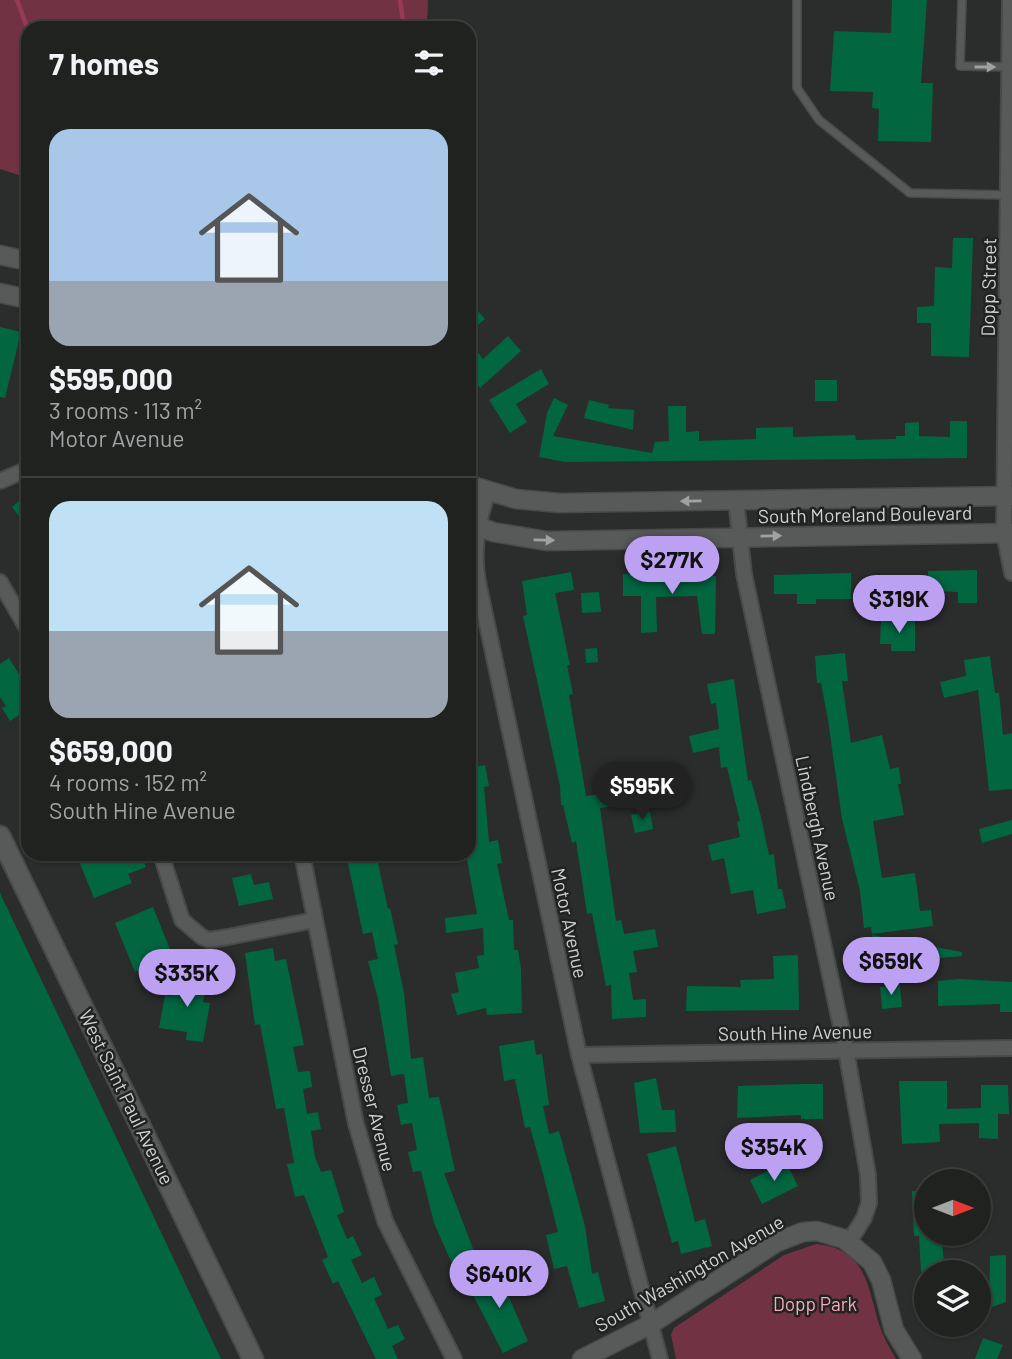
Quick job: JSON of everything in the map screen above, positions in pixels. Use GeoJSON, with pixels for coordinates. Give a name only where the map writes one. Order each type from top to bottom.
{"type":"FeatureCollection","features":[{"type":"Feature","properties":{"kind":"main road","name":"West Saint Paul Avenue"},"geometry":{"type":"LineString","coordinates":[[0,836],[254,1359]]}},
{"type":"Feature","properties":{"kind":"street","name":"Dopp Street"},"geometry":{"type":"LineString","coordinates":[[1010,0],[1008,533],[1012,573]]}},
{"type":"Feature","properties":{"kind":"street"},"geometry":{"type":"LineString","coordinates":[[0,255],[21,260]]}},
{"type":"Feature","properties":{"kind":"street"},"geometry":{"type":"LineString","coordinates":[[0,293],[21,298]]}},
{"type":"Feature","properties":{"kind":"street"},"geometry":{"type":"LineString","coordinates":[[0,481],[21,472]]}},
{"type":"Feature","properties":{"kind":"street","name":"South Moreland Boulevard"},"geometry":{"type":"LineString","coordinates":[[476,487],[516,499],[550,502],[1008,496]]}},
{"type":"Feature","properties":{"kind":"street","name":"Motor Avenue"},"geometry":{"type":"LineString","coordinates":[[476,518],[488,491]]}},
{"type":"Feature","properties":{"kind":"street","name":"Lindbergh Avenue"},"geometry":{"type":"LineString","coordinates":[[736,500],[738,537],[846,1050],[869,1190],[864,1217],[849,1242]]}},
{"type":"Feature","properties":{"kind":"street","name":"South Moreland Boulevard"},"geometry":{"type":"LineString","coordinates":[[476,526],[527,540],[547,541],[1008,533]]}},
{"type":"Feature","properties":{"kind":"street","name":"Motor Avenue"},"geometry":{"type":"LineString","coordinates":[[476,570],[579,1055],[660,1359]]}},
{"type":"Feature","properties":{"kind":"street"},"geometry":{"type":"LineString","coordinates":[[0,582],[21,618]]}},
{"type":"Feature","properties":{"kind":"street"},"geometry":{"type":"LineString","coordinates":[[163,861],[182,920],[209,940],[315,920]]}},
{"type":"Feature","properties":{"kind":"street","name":"Dresser Avenue"},"geometry":{"type":"LineString","coordinates":[[303,861],[356,1124],[385,1221],[454,1359]]}},
{"type":"Feature","properties":{"kind":"street","name":"South Hine Avenue"},"geometry":{"type":"LineString","coordinates":[[579,1055],[1012,1048]]}},
{"type":"Feature","properties":{"kind":"street","name":"South Washington Avenue"},"geometry":{"type":"LineString","coordinates":[[582,1359],[651,1324],[789,1236],[817,1231],[849,1242],[865,1254],[877,1271],[894,1330],[912,1359]]}},
{"type":"Feature","properties":{"kind":"lane"},"geometry":{"type":"LineString","coordinates":[[797,0],[797,88],[819,120],[910,193],[1008,195]]}},
{"type":"Feature","properties":{"kind":"lane"},"geometry":{"type":"LineString","coordinates":[[962,0],[960,66],[1010,67]]}},
{"type":"Feature","properties":{"kind":"green space"},"geometry":{"type":"Polygon","coordinates":[[[0,0],[428,0],[427,21],[21,21],[21,176],[0,169],[0,0]]]}},
{"type":"Feature","properties":{"kind":"green space","name":"Dopp Park"},"geometry":{"type":"Polygon","coordinates":[[[816,1244],[833,1247],[845,1253],[862,1271],[881,1329],[896,1359],[676,1359],[671,1335],[674,1328],[784,1255],[816,1244]]]}},
{"type":"Feature","properties":{"kind":"building"},"geometry":{"type":"Polygon","coordinates":[[[892,0],[927,0],[921,83],[933,83],[931,142],[878,141],[879,109],[872,108],[873,92],[830,91],[834,31],[891,33],[892,0]]]}},
{"type":"Feature","properties":{"kind":"building"},"geometry":{"type":"Polygon","coordinates":[[[953,238],[973,238],[969,357],[931,356],[931,323],[917,323],[917,307],[934,306],[935,267],[952,268],[953,238]]]}},
{"type":"Feature","properties":{"kind":"building"},"geometry":{"type":"Polygon","coordinates":[[[476,309],[485,319],[476,327],[476,309]]]}},
{"type":"Feature","properties":{"kind":"building"},"geometry":{"type":"Polygon","coordinates":[[[0,327],[21,332],[5,398],[0,397],[0,327]]]}},
{"type":"Feature","properties":{"kind":"building"},"geometry":{"type":"Polygon","coordinates":[[[508,336],[521,351],[480,388],[476,382],[476,350],[483,359],[508,336]]]}},
{"type":"Feature","properties":{"kind":"building"},"geometry":{"type":"Polygon","coordinates":[[[541,369],[549,384],[516,404],[527,422],[510,433],[489,400],[541,369]]]}},
{"type":"Feature","properties":{"kind":"building"},"geometry":{"type":"Polygon","coordinates":[[[815,380],[837,380],[837,401],[815,401],[815,380]]]}},
{"type":"Feature","properties":{"kind":"building"},"geometry":{"type":"Polygon","coordinates":[[[554,398],[568,405],[553,436],[652,453],[655,442],[669,441],[668,406],[686,406],[686,432],[699,431],[699,441],[756,439],[756,428],[793,427],[793,437],[855,435],[856,440],[896,439],[896,436],[905,436],[905,423],[919,422],[919,436],[950,437],[950,421],[967,421],[967,458],[565,462],[539,457],[547,413],[554,398]]]}},
{"type":"Feature","properties":{"kind":"building"},"geometry":{"type":"Polygon","coordinates":[[[589,400],[609,405],[608,408],[634,410],[633,430],[584,418],[589,400]]]}},
{"type":"Feature","properties":{"kind":"building"},"geometry":{"type":"Polygon","coordinates":[[[21,500],[21,519],[12,507],[21,500]]]}},
{"type":"Feature","properties":{"kind":"building"},"geometry":{"type":"Polygon","coordinates":[[[977,570],[977,603],[958,603],[958,592],[928,591],[928,571],[977,570]]]}},
{"type":"Feature","properties":{"kind":"building"},"geometry":{"type":"Polygon","coordinates":[[[571,572],[574,590],[555,593],[570,665],[567,665],[573,694],[569,695],[586,796],[616,792],[618,806],[600,808],[616,921],[621,920],[624,934],[655,929],[658,947],[633,951],[637,972],[629,973],[633,1000],[646,999],[646,1017],[612,1019],[611,985],[606,986],[592,913],[587,914],[576,841],[572,843],[561,805],[560,786],[523,616],[527,615],[522,581],[571,572]]]}},
{"type":"Feature","properties":{"kind":"building"},"geometry":{"type":"Polygon","coordinates":[[[851,573],[851,599],[816,599],[816,604],[797,604],[797,594],[774,594],[774,575],[851,573]]]}},
{"type":"Feature","properties":{"kind":"building"},"geometry":{"type":"Polygon","coordinates":[[[623,574],[716,576],[715,634],[702,634],[697,596],[656,597],[657,632],[641,633],[641,596],[623,596],[623,574]]]}},
{"type":"Feature","properties":{"kind":"building"},"geometry":{"type":"Polygon","coordinates":[[[599,592],[601,612],[582,613],[581,593],[599,592]]]}},
{"type":"Feature","properties":{"kind":"building"},"geometry":{"type":"Polygon","coordinates":[[[881,620],[915,620],[915,651],[891,651],[891,644],[880,644],[881,620]]]}},
{"type":"Feature","properties":{"kind":"building"},"geometry":{"type":"Polygon","coordinates":[[[597,648],[598,662],[586,663],[585,649],[597,648]]]}},
{"type":"Feature","properties":{"kind":"building"},"geometry":{"type":"Polygon","coordinates":[[[845,653],[848,681],[842,681],[851,743],[882,735],[890,769],[899,767],[901,784],[898,784],[904,815],[873,821],[882,878],[915,873],[920,911],[931,910],[933,926],[872,934],[871,927],[864,928],[860,891],[842,819],[821,683],[817,683],[815,656],[845,653]]]}},
{"type":"Feature","properties":{"kind":"building"},"geometry":{"type":"Polygon","coordinates":[[[990,656],[995,693],[999,693],[1003,735],[1012,733],[1012,789],[989,791],[978,690],[944,698],[940,682],[966,676],[964,660],[990,656]]]}},
{"type":"Feature","properties":{"kind":"building"},"geometry":{"type":"Polygon","coordinates":[[[9,658],[21,677],[21,714],[10,721],[2,708],[6,706],[0,697],[0,664],[9,658]]]}},
{"type":"Feature","properties":{"kind":"building"},"geometry":{"type":"Polygon","coordinates":[[[734,679],[748,781],[751,780],[769,855],[774,854],[778,889],[782,889],[786,908],[757,914],[753,890],[731,894],[724,858],[712,861],[708,845],[740,837],[737,822],[740,821],[727,767],[721,768],[719,747],[693,753],[689,736],[719,729],[716,703],[711,704],[707,684],[734,679]]]}},
{"type":"Feature","properties":{"kind":"building"},"geometry":{"type":"Polygon","coordinates":[[[485,765],[489,786],[484,787],[489,842],[498,840],[502,863],[497,864],[509,920],[513,920],[514,950],[518,950],[521,969],[522,1013],[487,1015],[486,1008],[457,1015],[451,994],[459,992],[455,973],[479,968],[477,956],[484,955],[483,928],[446,933],[445,918],[477,914],[467,861],[476,861],[476,767],[485,765]]]}},
{"type":"Feature","properties":{"kind":"building"},"geometry":{"type":"Polygon","coordinates":[[[650,811],[653,829],[635,833],[631,815],[650,811]]]}},
{"type":"Feature","properties":{"kind":"building"},"geometry":{"type":"Polygon","coordinates":[[[1012,820],[1012,834],[982,843],[979,829],[1012,820]]]}},
{"type":"Feature","properties":{"kind":"building"},"geometry":{"type":"Polygon","coordinates":[[[79,861],[144,861],[146,867],[128,874],[132,883],[94,898],[79,861]]]}},
{"type":"Feature","properties":{"kind":"building"},"geometry":{"type":"Polygon","coordinates":[[[347,861],[378,861],[388,909],[390,908],[398,944],[394,945],[404,993],[411,1059],[423,1057],[429,1098],[439,1097],[455,1171],[444,1173],[477,1259],[454,1268],[434,1223],[421,1171],[413,1172],[408,1152],[417,1150],[412,1123],[401,1125],[397,1105],[408,1103],[404,1074],[391,1076],[378,999],[368,961],[378,959],[372,932],[363,934],[347,861]]]}},
{"type":"Feature","properties":{"kind":"building"},"geometry":{"type":"Polygon","coordinates":[[[251,874],[254,885],[269,882],[273,899],[239,906],[232,878],[251,874]]]}},
{"type":"Feature","properties":{"kind":"building"},"geometry":{"type":"Polygon","coordinates":[[[0,893],[88,1078],[221,1359],[0,1359],[0,893]]]}},
{"type":"Feature","properties":{"kind":"building"},"geometry":{"type":"Polygon","coordinates":[[[153,907],[173,957],[135,972],[115,923],[153,907]]]}},
{"type":"Feature","properties":{"kind":"building"},"geometry":{"type":"Polygon","coordinates":[[[872,935],[962,952],[962,956],[875,964],[872,935]]]}},
{"type":"Feature","properties":{"kind":"building"},"geometry":{"type":"Polygon","coordinates":[[[273,948],[275,961],[286,959],[304,1045],[293,1047],[298,1072],[310,1071],[312,1087],[303,1089],[307,1114],[318,1112],[321,1129],[311,1131],[315,1157],[321,1172],[331,1170],[344,1212],[337,1215],[347,1239],[353,1236],[362,1255],[351,1260],[362,1283],[374,1277],[382,1295],[374,1298],[388,1329],[398,1325],[405,1339],[392,1346],[398,1359],[376,1359],[338,1281],[333,1284],[322,1260],[328,1257],[304,1195],[295,1197],[287,1164],[294,1163],[284,1108],[276,1109],[260,1024],[255,1025],[245,953],[273,948]]]}},
{"type":"Feature","properties":{"kind":"building"},"geometry":{"type":"Polygon","coordinates":[[[798,955],[799,1010],[686,1011],[687,986],[741,987],[740,980],[774,979],[773,956],[798,955]]]}},
{"type":"Feature","properties":{"kind":"building"},"geometry":{"type":"Polygon","coordinates":[[[176,976],[207,981],[203,1002],[210,1003],[203,1042],[186,1040],[187,1032],[159,1028],[165,995],[172,996],[176,976]]]}},
{"type":"Feature","properties":{"kind":"building"},"geometry":{"type":"Polygon","coordinates":[[[959,979],[1012,982],[1012,1012],[1000,1012],[1000,1004],[938,1006],[938,981],[959,979]]]}},
{"type":"Feature","properties":{"kind":"building"},"geometry":{"type":"Polygon","coordinates":[[[900,985],[902,1007],[882,1009],[880,987],[900,985]]]}},
{"type":"Feature","properties":{"kind":"building"},"geometry":{"type":"Polygon","coordinates":[[[534,1040],[536,1055],[542,1054],[549,1105],[543,1106],[549,1134],[559,1131],[585,1226],[592,1274],[598,1272],[605,1301],[579,1308],[567,1266],[554,1269],[546,1235],[558,1232],[543,1174],[530,1127],[525,1128],[515,1079],[504,1081],[499,1046],[534,1040]]]}},
{"type":"Feature","properties":{"kind":"building"},"geometry":{"type":"Polygon","coordinates":[[[656,1078],[662,1110],[675,1110],[676,1132],[640,1133],[634,1083],[656,1078]]]}},
{"type":"Feature","properties":{"kind":"building"},"geometry":{"type":"Polygon","coordinates":[[[899,1081],[947,1081],[947,1109],[981,1108],[981,1085],[1008,1085],[1009,1114],[998,1114],[998,1139],[979,1138],[979,1123],[939,1124],[940,1142],[902,1144],[899,1081]]]}},
{"type":"Feature","properties":{"kind":"building"},"geometry":{"type":"Polygon","coordinates":[[[823,1084],[823,1119],[801,1119],[801,1115],[737,1118],[738,1086],[823,1084]]]}},
{"type":"Feature","properties":{"kind":"building"},"geometry":{"type":"Polygon","coordinates":[[[676,1146],[695,1222],[705,1219],[712,1246],[681,1254],[678,1241],[672,1243],[647,1154],[676,1146]]]}},
{"type":"Feature","properties":{"kind":"building"},"geometry":{"type":"Polygon","coordinates":[[[786,1162],[798,1186],[762,1204],[750,1180],[786,1162]]]}},
{"type":"Feature","properties":{"kind":"building"},"geometry":{"type":"Polygon","coordinates":[[[912,1191],[914,1191],[914,1236],[912,1191]]]}},
{"type":"Feature","properties":{"kind":"building"},"geometry":{"type":"Polygon","coordinates":[[[920,1246],[942,1246],[944,1260],[920,1260],[920,1246]]]}},
{"type":"Feature","properties":{"kind":"building"},"geometry":{"type":"Polygon","coordinates":[[[1006,1255],[1006,1302],[991,1307],[991,1260],[990,1256],[1006,1255]]]}},
{"type":"Feature","properties":{"kind":"building"},"geometry":{"type":"Polygon","coordinates":[[[495,1265],[528,1341],[503,1353],[472,1293],[483,1288],[476,1274],[495,1265]]]}},
{"type":"Feature","properties":{"kind":"building"},"geometry":{"type":"Polygon","coordinates":[[[983,1338],[1003,1345],[997,1359],[975,1359],[983,1338]]]}},
{"type":"Feature","properties":{"kind":"waterway"},"geometry":{"type":"LineString","coordinates":[[17,0],[25,21]]}},
{"type":"Feature","properties":{"kind":"waterway"},"geometry":{"type":"LineString","coordinates":[[400,0],[403,21]]}}]}
